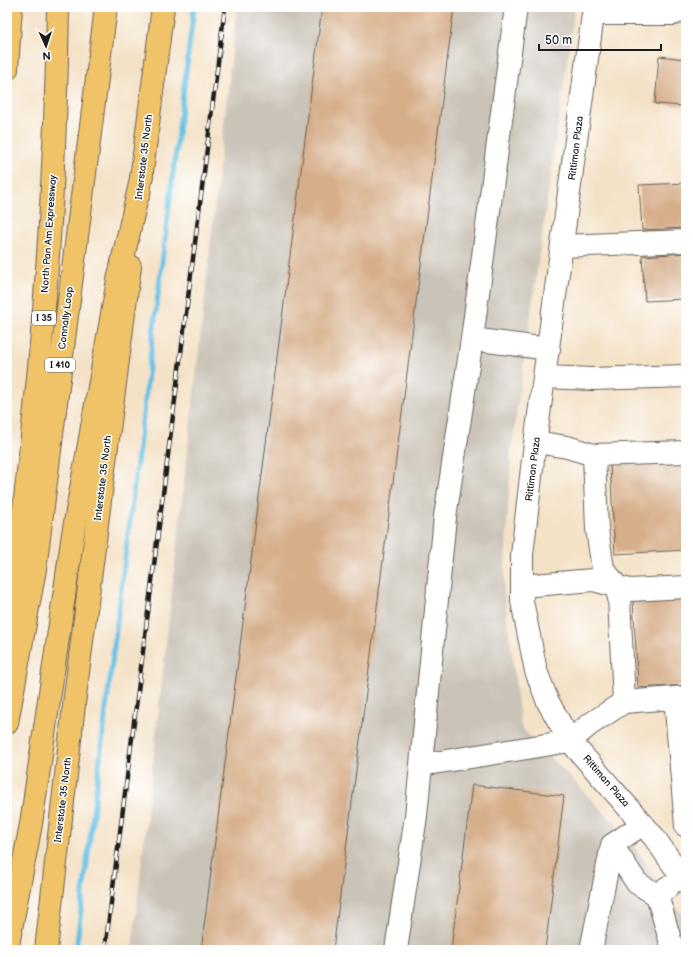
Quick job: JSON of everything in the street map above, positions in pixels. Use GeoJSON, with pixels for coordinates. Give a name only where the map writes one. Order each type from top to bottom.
{"type":"FeatureCollection","features":[{"type":"Feature","properties":{"kind":"main road"},"geometry":{"type":"LineString","coordinates":[[7,69],[11,7]]}},
{"type":"Feature","properties":{"kind":"main road","name":"North Pan Am Expressway"},"geometry":{"type":"LineString","coordinates":[[7,627],[28,473],[43,325],[51,223],[58,7]]}},
{"type":"Feature","properties":{"kind":"main road","name":"Connally Loop"},"geometry":{"type":"LineString","coordinates":[[7,723],[34,568],[106,7]]}},
{"type":"Feature","properties":{"kind":"main road","name":"Interstate 35 North"},"geometry":{"type":"LineString","coordinates":[[46,950],[74,704],[163,7]]}},
{"type":"Feature","properties":{"kind":"main road"},"geometry":{"type":"LineString","coordinates":[[7,950],[31,824],[73,534],[118,280],[142,175]]}},
{"type":"Feature","properties":{"kind":"street"},"geometry":{"type":"LineString","coordinates":[[396,950],[416,816],[445,517],[472,339],[516,7]]}},
{"type":"Feature","properties":{"kind":"street"},"geometry":{"type":"LineString","coordinates":[[593,10],[674,14],[686,8]]}},
{"type":"Feature","properties":{"kind":"street","name":"Rittiman Plaza"},"geometry":{"type":"LineString","coordinates":[[593,10],[522,555],[522,601],[536,671],[548,702],[570,741],[643,824],[684,880]]}},
{"type":"Feature","properties":{"kind":"street"},"geometry":{"type":"LineString","coordinates":[[563,246],[686,241]]}},
{"type":"Feature","properties":{"kind":"street"},"geometry":{"type":"LineString","coordinates":[[472,339],[549,349]]}},
{"type":"Feature","properties":{"kind":"street"},"geometry":{"type":"LineString","coordinates":[[545,377],[592,379],[686,376]]}},
{"type":"Feature","properties":{"kind":"street"},"geometry":{"type":"LineString","coordinates":[[536,442],[567,447],[594,455],[686,452]]}},
{"type":"Feature","properties":{"kind":"street"},"geometry":{"type":"LineString","coordinates":[[594,455],[596,529],[603,569],[614,585],[619,597],[624,702]]}},
{"type":"Feature","properties":{"kind":"street"},"geometry":{"type":"LineString","coordinates":[[522,586],[594,580],[630,590],[686,587]]}},
{"type":"Feature","properties":{"kind":"street"},"geometry":{"type":"LineString","coordinates":[[421,764],[570,741],[589,724],[624,702],[681,706],[686,826],[659,844]]}},
{"type":"Feature","properties":{"kind":"street"},"geometry":{"type":"LineString","coordinates":[[591,950],[612,845],[643,824]]}},
{"type":"Feature","properties":{"kind":"street"},"geometry":{"type":"LineString","coordinates":[[612,845],[637,883],[657,895],[673,950]]}},
{"type":"Feature","properties":{"kind":"street"},"geometry":{"type":"LineString","coordinates":[[657,895],[684,880]]}},
{"type":"Feature","properties":{"kind":"shaded area"},"geometry":{"type":"Polygon","coordinates":[[[237,7],[575,7],[511,451],[504,591],[521,727],[626,835],[686,920],[686,950],[132,950],[237,7]]]}},
{"type":"Feature","properties":{"kind":"building"},"geometry":{"type":"Polygon","coordinates":[[[322,7],[454,7],[333,950],[201,950],[322,7]]]}},
{"type":"Feature","properties":{"kind":"building"},"geometry":{"type":"Polygon","coordinates":[[[659,56],[686,59],[686,106],[655,104],[659,56]]]}},
{"type":"Feature","properties":{"kind":"building"},"geometry":{"type":"Polygon","coordinates":[[[686,183],[686,228],[642,230],[639,185],[686,183]]]}},
{"type":"Feature","properties":{"kind":"building"},"geometry":{"type":"Polygon","coordinates":[[[686,253],[686,299],[645,301],[642,256],[686,253]]]}},
{"type":"Feature","properties":{"kind":"building"},"geometry":{"type":"Polygon","coordinates":[[[686,461],[686,550],[615,554],[610,464],[686,461]]]}},
{"type":"Feature","properties":{"kind":"building"},"geometry":{"type":"Polygon","coordinates":[[[686,595],[686,685],[638,688],[633,598],[686,595]]]}},
{"type":"Feature","properties":{"kind":"building"},"geometry":{"type":"Polygon","coordinates":[[[472,785],[564,796],[545,950],[451,950],[472,785]]]}},
{"type":"Feature","properties":{"kind":"waterway"},"geometry":{"type":"LineString","coordinates":[[76,950],[194,7]]}},
{"type":"Feature","properties":{"kind":"railway"},"geometry":{"type":"LineString","coordinates":[[105,950],[225,7]]}}]}
